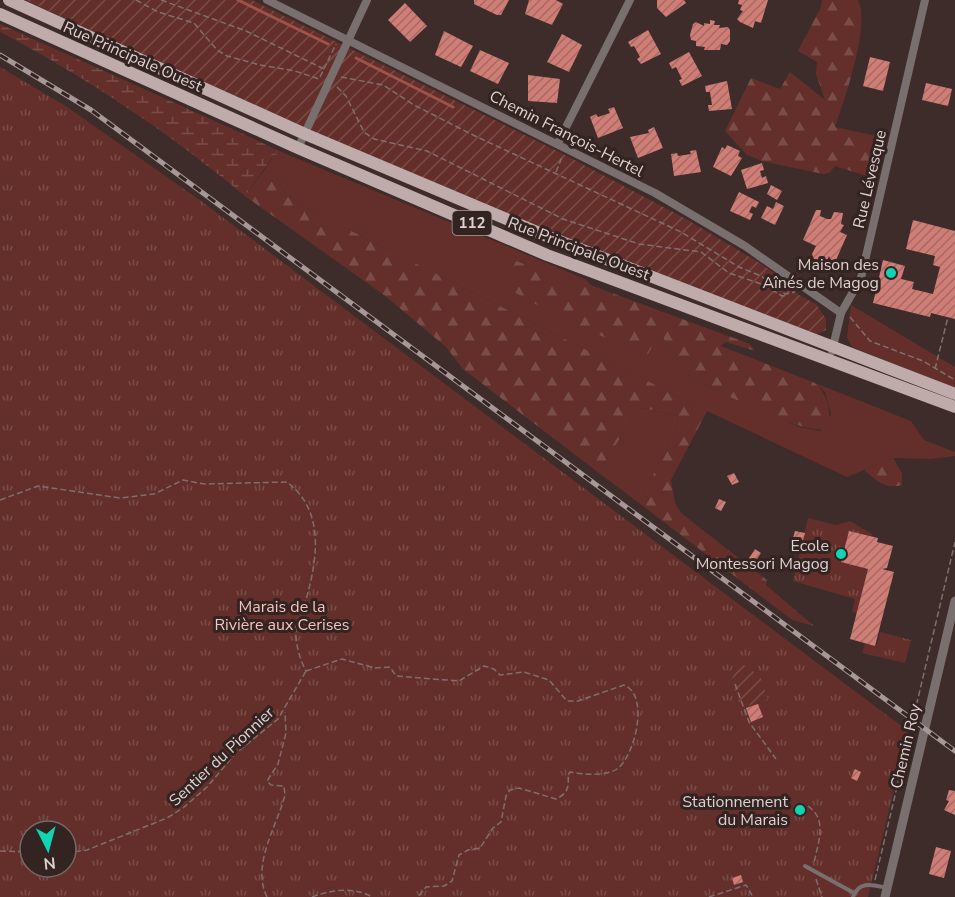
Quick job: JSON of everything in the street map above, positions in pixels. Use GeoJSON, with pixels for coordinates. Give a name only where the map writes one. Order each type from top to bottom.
{"type":"FeatureCollection","features":[{"type":"Feature","properties":{"kind":"main road","name":"Rue Principale Ouest"},"geometry":{"type":"LineString","coordinates":[[9,0],[305,134],[549,237],[955,394]]}},
{"type":"Feature","properties":{"kind":"main road","name":"Rue Principale Ouest"},"geometry":{"type":"LineString","coordinates":[[0,14],[298,148],[547,255],[955,407]]}},
{"type":"Feature","properties":{"kind":"street","name":"Chemin François-Hertel"},"geometry":{"type":"LineString","coordinates":[[267,0],[558,143],[708,223],[841,313]]}},
{"type":"Feature","properties":{"kind":"street"},"geometry":{"type":"LineString","coordinates":[[298,148],[367,0]]}},
{"type":"Feature","properties":{"kind":"street"},"geometry":{"type":"LineString","coordinates":[[558,143],[630,0]]}},
{"type":"Feature","properties":{"kind":"street","name":"Rue Lévesque"},"geometry":{"type":"LineString","coordinates":[[829,360],[841,313],[861,278],[925,0]]}},
{"type":"Feature","properties":{"kind":"street","name":"Chemin Roy"},"geometry":{"type":"LineString","coordinates":[[886,892],[955,601]]}},
{"type":"Feature","properties":{"kind":"lane"},"geometry":{"type":"LineString","coordinates":[[805,866],[854,895],[861,886],[873,885],[886,892]]}},
{"type":"Feature","properties":{"kind":"path"},"geometry":{"type":"LineString","coordinates":[[136,0],[158,12],[194,23],[217,50],[227,56],[260,65],[295,70],[319,79],[323,69]]}},
{"type":"Feature","properties":{"kind":"path"},"geometry":{"type":"LineString","coordinates":[[161,0],[246,31],[332,74],[348,80],[383,85],[421,109],[681,232],[788,295]]}},
{"type":"Feature","properties":{"kind":"path"},"geometry":{"type":"LineString","coordinates":[[328,83],[344,92],[361,127],[374,139],[427,151],[563,219],[639,244],[701,252],[712,257],[729,273],[764,285],[782,296],[798,292]]}},
{"type":"Feature","properties":{"kind":"path"},"geometry":{"type":"LineString","coordinates":[[556,172],[564,153],[558,143]]}},
{"type":"Feature","properties":{"kind":"path"},"geometry":{"type":"LineString","coordinates":[[841,313],[848,315],[870,341],[918,359],[955,380]]}},
{"type":"Feature","properties":{"kind":"path"},"geometry":{"type":"LineString","coordinates":[[935,370],[948,317]]}},
{"type":"Feature","properties":{"kind":"path"},"geometry":{"type":"LineString","coordinates":[[0,500],[38,486],[120,498],[154,494],[181,481],[204,484],[287,482],[306,501],[314,526],[316,555],[306,599],[296,625],[296,643],[306,671],[342,659],[375,668],[390,667],[396,676],[404,679],[436,677],[459,681],[484,666],[494,669],[500,675],[524,672],[549,681],[567,701],[578,701],[613,687],[624,685],[632,688],[639,707],[631,750],[626,762],[615,771],[568,774],[569,787],[566,794],[556,799],[519,788],[510,790],[506,796],[502,817],[480,848],[459,855],[452,881],[444,886],[426,887],[418,897]]}},
{"type":"Feature","properties":{"kind":"path"},"geometry":{"type":"LineString","coordinates":[[873,885],[955,542]]}},
{"type":"Feature","properties":{"kind":"path","name":"Sentier du Pionnier"},"geometry":{"type":"LineString","coordinates":[[78,851],[87,850],[167,818],[183,808],[207,787],[235,754],[267,730],[284,711],[306,671]]}},
{"type":"Feature","properties":{"kind":"path"},"geometry":{"type":"LineString","coordinates":[[735,684],[749,722],[777,759]]}},
{"type":"Feature","properties":{"kind":"path"},"geometry":{"type":"LineString","coordinates":[[267,897],[262,879],[263,865],[271,833],[285,795],[284,786],[271,785],[267,781],[278,764],[286,734],[284,711]]}},
{"type":"Feature","properties":{"kind":"path"},"geometry":{"type":"LineString","coordinates":[[808,806],[816,814],[820,826],[813,870]]}},
{"type":"Feature","properties":{"kind":"path"},"geometry":{"type":"LineString","coordinates":[[0,850],[18,851]]}},
{"type":"Feature","properties":{"kind":"path"},"geometry":{"type":"LineString","coordinates":[[816,882],[822,897]]}},
{"type":"Feature","properties":{"kind":"path"},"geometry":{"type":"LineString","coordinates":[[709,897],[746,885],[753,897]]}},
{"type":"Feature","properties":{"kind":"path"},"geometry":{"type":"LineString","coordinates":[[312,897],[333,890],[345,890],[372,897]]}},
{"type":"Feature","properties":{"kind":"green space"},"geometry":{"type":"Polygon","coordinates":[[[25,0],[252,0],[567,156],[686,219],[758,262],[779,276],[799,295],[816,304],[826,319],[826,330],[817,334],[587,247],[328,138],[25,0]]]}},
{"type":"Feature","properties":{"kind":"green space"},"geometry":{"type":"Polygon","coordinates":[[[822,0],[858,0],[861,12],[859,44],[850,82],[835,127],[886,138],[876,179],[835,166],[829,173],[823,174],[762,161],[747,155],[725,131],[751,78],[780,89],[790,72],[825,100],[816,74],[817,62],[798,51],[821,7],[822,0]]]}},
{"type":"Feature","properties":{"kind":"green space"},"geometry":{"type":"Polygon","coordinates":[[[0,24],[248,136],[277,150],[277,154],[273,156],[245,196],[187,150],[96,87],[0,32],[0,24]]]}},
{"type":"Feature","properties":{"kind":"green space","name":"Marais de la Rivière aux Cerises"},"geometry":{"type":"Polygon","coordinates":[[[0,67],[67,107],[201,201],[908,731],[868,897],[0,897],[0,67]]]}},
{"type":"Feature","properties":{"kind":"green space"},"geometry":{"type":"Polygon","coordinates":[[[277,150],[585,279],[592,286],[577,286],[514,261],[660,332],[686,373],[699,382],[799,427],[820,431],[831,414],[825,392],[815,383],[911,421],[924,440],[955,452],[955,456],[931,459],[893,458],[847,477],[707,411],[300,205],[285,192],[275,175],[265,169],[277,150]]]}},
{"type":"Feature","properties":{"kind":"green space"},"geometry":{"type":"Polygon","coordinates":[[[265,169],[275,175],[285,192],[300,205],[707,411],[671,480],[675,503],[681,513],[767,580],[766,585],[814,626],[792,620],[639,503],[678,425],[677,416],[644,408],[635,413],[599,473],[463,369],[446,347],[384,295],[245,196],[265,169]]]}},
{"type":"Feature","properties":{"kind":"green space"},"geometry":{"type":"Polygon","coordinates":[[[514,260],[577,286],[593,286],[750,344],[755,351],[726,342],[721,346],[815,383],[828,404],[828,429],[800,426],[782,420],[699,382],[686,373],[660,333],[648,354],[573,325],[514,292],[509,265],[514,260]]]}},
{"type":"Feature","properties":{"kind":"green space"},"geometry":{"type":"Polygon","coordinates":[[[851,305],[955,367],[955,388],[852,347],[847,337],[851,305]]]}},
{"type":"Feature","properties":{"kind":"green space"},"geometry":{"type":"Polygon","coordinates":[[[643,408],[677,416],[678,425],[639,503],[599,473],[635,413],[643,408]]]}},
{"type":"Feature","properties":{"kind":"green space"},"geometry":{"type":"Polygon","coordinates":[[[893,458],[902,473],[902,485],[886,485],[864,470],[893,458]]]}},
{"type":"Feature","properties":{"kind":"green space"},"geometry":{"type":"Polygon","coordinates":[[[808,518],[836,525],[850,521],[872,534],[871,536],[849,531],[841,562],[868,569],[857,613],[852,612],[855,599],[793,581],[808,518]]]}},
{"type":"Feature","properties":{"kind":"green space"},"geometry":{"type":"Polygon","coordinates":[[[880,632],[911,640],[905,663],[862,653],[865,644],[877,645],[880,632]]]}},
{"type":"Feature","properties":{"kind":"green space"},"geometry":{"type":"Polygon","coordinates":[[[741,663],[760,676],[768,699],[741,708],[731,680],[741,663]]]}},
{"type":"Feature","properties":{"kind":"building"},"geometry":{"type":"Polygon","coordinates":[[[474,0],[509,0],[501,15],[497,15],[474,4],[474,0]]]}},
{"type":"Feature","properties":{"kind":"building"},"geometry":{"type":"Polygon","coordinates":[[[529,0],[556,0],[563,4],[552,25],[525,14],[529,0]]]}},
{"type":"Feature","properties":{"kind":"building"},"geometry":{"type":"Polygon","coordinates":[[[657,0],[684,0],[686,3],[666,17],[657,8],[657,0]]]}},
{"type":"Feature","properties":{"kind":"building"},"geometry":{"type":"Polygon","coordinates":[[[739,0],[768,0],[761,23],[755,21],[753,28],[737,19],[743,11],[740,10],[742,5],[738,4],[739,0]]]}},
{"type":"Feature","properties":{"kind":"building"},"geometry":{"type":"Polygon","coordinates":[[[405,3],[427,26],[410,42],[388,20],[405,3]]]}},
{"type":"Feature","properties":{"kind":"building"},"geometry":{"type":"Polygon","coordinates":[[[710,20],[715,21],[714,25],[720,25],[719,28],[728,27],[730,30],[730,41],[727,45],[721,44],[720,50],[704,50],[705,47],[696,46],[696,41],[691,40],[693,24],[696,22],[704,26],[704,23],[710,24],[710,20]]]}},
{"type":"Feature","properties":{"kind":"building"},"geometry":{"type":"Polygon","coordinates":[[[648,30],[661,54],[641,64],[637,59],[640,57],[634,46],[631,47],[628,42],[648,30]]]}},
{"type":"Feature","properties":{"kind":"building"},"geometry":{"type":"Polygon","coordinates":[[[444,31],[473,46],[461,67],[435,55],[444,31]]]}},
{"type":"Feature","properties":{"kind":"building"},"geometry":{"type":"Polygon","coordinates":[[[562,34],[582,45],[569,72],[547,62],[562,34]]]}},
{"type":"Feature","properties":{"kind":"building"},"geometry":{"type":"Polygon","coordinates":[[[480,50],[509,63],[498,84],[470,71],[480,50]]]}},
{"type":"Feature","properties":{"kind":"building"},"geometry":{"type":"Polygon","coordinates":[[[689,52],[702,76],[682,86],[679,80],[682,79],[676,67],[672,69],[669,63],[689,52]]]}},
{"type":"Feature","properties":{"kind":"building"},"geometry":{"type":"Polygon","coordinates":[[[870,57],[890,62],[883,91],[863,86],[870,57]]]}},
{"type":"Feature","properties":{"kind":"building"},"geometry":{"type":"Polygon","coordinates":[[[528,75],[560,79],[557,103],[528,101],[528,75]]]}},
{"type":"Feature","properties":{"kind":"building"},"geometry":{"type":"Polygon","coordinates":[[[727,81],[732,109],[709,111],[708,105],[712,105],[710,92],[706,92],[705,86],[727,81]]]}},
{"type":"Feature","properties":{"kind":"building"},"geometry":{"type":"Polygon","coordinates":[[[926,83],[952,89],[948,106],[922,100],[926,83]]]}},
{"type":"Feature","properties":{"kind":"building"},"geometry":{"type":"Polygon","coordinates":[[[614,107],[623,128],[598,138],[590,117],[610,113],[608,109],[614,107]]]}},
{"type":"Feature","properties":{"kind":"building"},"geometry":{"type":"Polygon","coordinates":[[[654,127],[663,148],[638,158],[630,137],[649,133],[648,130],[654,127]]]}},
{"type":"Feature","properties":{"kind":"building"},"geometry":{"type":"Polygon","coordinates":[[[727,145],[740,151],[738,156],[742,158],[731,176],[713,167],[722,147],[725,149],[727,145]]]}},
{"type":"Feature","properties":{"kind":"building"},"geometry":{"type":"Polygon","coordinates":[[[696,150],[701,172],[674,176],[671,154],[677,153],[678,156],[691,154],[690,151],[696,150]]]}},
{"type":"Feature","properties":{"kind":"building"},"geometry":{"type":"Polygon","coordinates":[[[762,163],[764,170],[760,171],[762,178],[766,176],[768,183],[747,189],[741,170],[762,163]]]}},
{"type":"Feature","properties":{"kind":"building"},"geometry":{"type":"Polygon","coordinates":[[[771,185],[782,191],[777,200],[767,194],[771,185]]]}},
{"type":"Feature","properties":{"kind":"building"},"geometry":{"type":"Polygon","coordinates":[[[739,192],[759,202],[756,208],[752,206],[749,212],[753,214],[750,220],[730,211],[739,192]]]}},
{"type":"Feature","properties":{"kind":"building"},"geometry":{"type":"Polygon","coordinates":[[[776,202],[784,206],[775,225],[761,218],[767,206],[773,209],[776,202]]]}},
{"type":"Feature","properties":{"kind":"building"},"geometry":{"type":"Polygon","coordinates":[[[816,210],[821,210],[820,216],[827,219],[831,219],[834,212],[843,213],[841,224],[844,225],[840,232],[847,235],[836,260],[831,260],[829,256],[827,261],[821,263],[814,259],[812,254],[816,246],[803,240],[816,210]]]}},
{"type":"Feature","properties":{"kind":"building","name":"Maison des Aînés de Magog"},"geometry":{"type":"Polygon","coordinates":[[[913,220],[955,231],[955,319],[931,313],[930,317],[873,303],[883,260],[905,266],[901,279],[914,282],[912,289],[933,294],[940,267],[933,265],[935,256],[906,249],[913,220]]]}},
{"type":"Feature","properties":{"kind":"building"},"geometry":{"type":"Polygon","coordinates":[[[734,473],[739,482],[732,485],[727,476],[734,473]]]}},
{"type":"Feature","properties":{"kind":"building"},"geometry":{"type":"Polygon","coordinates":[[[719,499],[726,502],[721,511],[715,508],[719,499]]]}},
{"type":"Feature","properties":{"kind":"building"},"geometry":{"type":"Polygon","coordinates":[[[795,531],[805,533],[803,541],[793,538],[795,531]]]}},
{"type":"Feature","properties":{"kind":"building","name":"Ecole Montessori Magog"},"geometry":{"type":"Polygon","coordinates":[[[849,531],[878,538],[877,542],[893,546],[887,568],[882,569],[894,572],[875,646],[850,639],[868,569],[841,562],[849,531]]]}},
{"type":"Feature","properties":{"kind":"building"},"geometry":{"type":"Polygon","coordinates":[[[755,549],[761,553],[755,562],[749,558],[755,549]]]}},
{"type":"Feature","properties":{"kind":"building"},"geometry":{"type":"Polygon","coordinates":[[[758,704],[763,717],[751,722],[746,708],[758,704]]]}},
{"type":"Feature","properties":{"kind":"building"},"geometry":{"type":"Polygon","coordinates":[[[855,769],[861,772],[857,781],[851,778],[855,769]]]}},
{"type":"Feature","properties":{"kind":"building"},"geometry":{"type":"Polygon","coordinates":[[[949,790],[955,791],[955,815],[944,810],[949,801],[946,800],[949,790]]]}},
{"type":"Feature","properties":{"kind":"building"},"geometry":{"type":"Polygon","coordinates":[[[936,847],[951,851],[944,878],[929,874],[936,847]]]}},
{"type":"Feature","properties":{"kind":"building"},"geometry":{"type":"Polygon","coordinates":[[[741,875],[743,882],[734,885],[732,878],[741,875]]]}},
{"type":"Feature","properties":{"kind":"waterway"},"geometry":{"type":"LineString","coordinates":[[238,0],[328,44]]}},
{"type":"Feature","properties":{"kind":"waterway"},"geometry":{"type":"LineString","coordinates":[[356,58],[453,107]]}},
{"type":"Feature","properties":{"kind":"railway"},"geometry":{"type":"LineString","coordinates":[[0,55],[91,110],[955,751]]}},
{"type":"Feature","properties":{"kind":"place","name":"Maison des Aînés de Magog"},"geometry":{"type":"Point","coordinates":[891,273]}},
{"type":"Feature","properties":{"kind":"place","name":"Ecole Montessori Magog"},"geometry":{"type":"Point","coordinates":[841,554]}},
{"type":"Feature","properties":{"kind":"place","name":"Stationnement du Marais"},"geometry":{"type":"Point","coordinates":[800,810]}}]}
